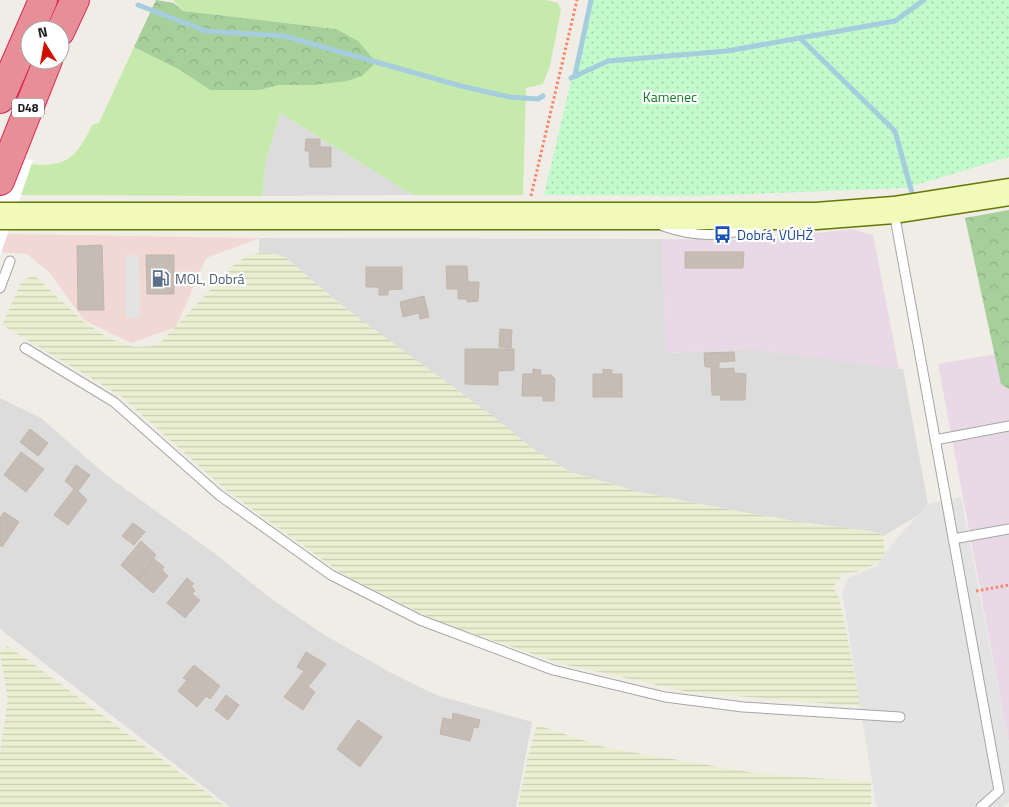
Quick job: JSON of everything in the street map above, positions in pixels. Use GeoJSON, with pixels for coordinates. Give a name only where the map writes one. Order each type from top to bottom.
{"type":"FeatureCollection","features":[{"type":"Feature","properties":{"kind":"highway","name":"D48"},"geometry":{"type":"LineString","coordinates":[[0,99],[43,0]]}},
{"type":"Feature","properties":{"kind":"highway"},"geometry":{"type":"LineString","coordinates":[[66,20],[75,0]]}},
{"type":"Feature","properties":{"kind":"highway","name":"D48"},"geometry":{"type":"LineString","coordinates":[[4,169],[44,70]]}},
{"type":"Feature","properties":{"kind":"main road"},"geometry":{"type":"LineString","coordinates":[[0,216],[816,216],[894,210],[1009,192]]}},
{"type":"Feature","properties":{"kind":"lane"},"geometry":{"type":"LineString","coordinates":[[969,189],[894,210],[999,792],[981,807]]}},
{"type":"Feature","properties":{"kind":"lane"},"geometry":{"type":"LineString","coordinates":[[0,288],[10,261]]}},
{"type":"Feature","properties":{"kind":"lane"},"geometry":{"type":"LineString","coordinates":[[25,348],[114,402],[219,495],[331,575],[420,620],[553,670],[665,697],[743,707],[900,718]]}},
{"type":"Feature","properties":{"kind":"lane"},"geometry":{"type":"LineString","coordinates":[[935,440],[1009,426]]}},
{"type":"Feature","properties":{"kind":"lane"},"geometry":{"type":"LineString","coordinates":[[953,539],[1009,529]]}},
{"type":"Feature","properties":{"kind":"path"},"geometry":{"type":"LineString","coordinates":[[526,216],[578,0]]}},
{"type":"Feature","properties":{"kind":"path"},"geometry":{"type":"LineString","coordinates":[[963,594],[1009,585]]}},
{"type":"Feature","properties":{"kind":"shaded area"},"geometry":{"type":"Polygon","coordinates":[[[280,113],[413,195],[262,196],[266,160],[280,113]]]}},
{"type":"Feature","properties":{"kind":"shaded area"},"geometry":{"type":"Polygon","coordinates":[[[852,229],[873,235],[899,369],[750,349],[666,353],[662,239],[758,240],[852,229]]]}},
{"type":"Feature","properties":{"kind":"shaded area"},"geometry":{"type":"Polygon","coordinates":[[[3,234],[259,238],[206,258],[176,327],[131,343],[84,320],[50,273],[27,254],[0,252],[3,234]]]}},
{"type":"Feature","properties":{"kind":"shaded area"},"geometry":{"type":"Polygon","coordinates":[[[259,238],[662,239],[666,353],[750,349],[903,369],[928,504],[919,515],[883,536],[871,531],[799,522],[640,492],[570,472],[532,448],[340,304],[285,257],[266,252],[259,253],[259,238]]]}},
{"type":"Feature","properties":{"kind":"shaded area"},"geometry":{"type":"Polygon","coordinates":[[[125,255],[139,255],[140,318],[126,318],[125,255]]]}},
{"type":"Feature","properties":{"kind":"shaded area"},"geometry":{"type":"Polygon","coordinates":[[[1009,352],[1009,744],[938,364],[1009,352]]]}},
{"type":"Feature","properties":{"kind":"shaded area"},"geometry":{"type":"Polygon","coordinates":[[[0,398],[41,418],[106,475],[217,555],[270,598],[323,634],[393,674],[436,695],[532,722],[516,807],[230,807],[0,629],[0,398]]]}},
{"type":"Feature","properties":{"kind":"shaded area"},"geometry":{"type":"Polygon","coordinates":[[[961,497],[1009,744],[1009,802],[1003,807],[878,807],[842,592],[848,578],[877,566],[891,545],[928,504],[961,497]]]}},
{"type":"Feature","properties":{"kind":"green space"},"geometry":{"type":"Polygon","coordinates":[[[156,0],[174,3],[183,11],[336,29],[358,41],[376,62],[362,76],[347,81],[313,85],[279,85],[260,90],[210,90],[180,70],[134,47],[156,0]]]}},
{"type":"Feature","properties":{"kind":"green space"},"geometry":{"type":"Polygon","coordinates":[[[173,0],[545,0],[558,3],[561,10],[550,66],[543,84],[526,88],[523,195],[413,195],[280,113],[266,160],[262,196],[19,195],[30,164],[53,164],[69,158],[81,145],[92,125],[99,123],[134,47],[180,70],[210,90],[260,90],[279,85],[313,85],[336,29],[183,11],[173,0]]]}},
{"type":"Feature","properties":{"kind":"green space","name":"Kamenec"},"geometry":{"type":"Polygon","coordinates":[[[590,0],[1009,0],[1009,157],[906,188],[699,196],[544,195],[590,0]]]}},
{"type":"Feature","properties":{"kind":"green space"},"geometry":{"type":"Polygon","coordinates":[[[1009,210],[1009,389],[1001,384],[965,218],[1009,210]]]}},
{"type":"Feature","properties":{"kind":"green space"},"geometry":{"type":"Polygon","coordinates":[[[266,252],[285,257],[340,304],[493,416],[532,448],[570,472],[640,492],[799,522],[871,531],[883,536],[885,553],[880,562],[857,572],[841,573],[840,580],[833,586],[839,598],[844,619],[861,709],[857,706],[688,692],[559,663],[437,621],[344,575],[227,491],[121,396],[2,325],[21,283],[33,274],[84,322],[108,338],[134,347],[153,346],[160,343],[233,266],[248,255],[266,252]]]}},
{"type":"Feature","properties":{"kind":"green space"},"geometry":{"type":"Polygon","coordinates":[[[7,646],[226,807],[0,807],[0,753],[8,700],[0,653],[7,646]]]}},
{"type":"Feature","properties":{"kind":"green space"},"geometry":{"type":"Polygon","coordinates":[[[537,725],[607,748],[761,774],[871,782],[871,807],[518,807],[528,756],[537,725]]]}},
{"type":"Feature","properties":{"kind":"pier"},"geometry":{"type":"Polygon","coordinates":[[[0,157],[33,160],[0,256],[0,157]]]}},
{"type":"Feature","properties":{"kind":"building"},"geometry":{"type":"Polygon","coordinates":[[[306,139],[320,139],[320,147],[331,147],[331,167],[310,167],[309,151],[305,151],[306,139]]]}},
{"type":"Feature","properties":{"kind":"building"},"geometry":{"type":"Polygon","coordinates":[[[102,245],[104,310],[78,310],[77,246],[102,245]]]}},
{"type":"Feature","properties":{"kind":"building"},"geometry":{"type":"Polygon","coordinates":[[[685,252],[744,252],[743,268],[685,268],[685,252]]]}},
{"type":"Feature","properties":{"kind":"building"},"geometry":{"type":"Polygon","coordinates":[[[146,255],[174,255],[174,294],[147,294],[146,255]]]}},
{"type":"Feature","properties":{"kind":"building"},"geometry":{"type":"Polygon","coordinates":[[[446,266],[467,266],[468,282],[479,282],[478,301],[467,302],[467,299],[458,299],[458,289],[447,289],[446,266]]]}},
{"type":"Feature","properties":{"kind":"building"},"geometry":{"type":"Polygon","coordinates":[[[366,267],[402,267],[402,289],[388,290],[388,295],[379,295],[379,287],[366,287],[366,267]]]}},
{"type":"Feature","properties":{"kind":"building"},"geometry":{"type":"Polygon","coordinates":[[[424,296],[429,317],[420,319],[419,313],[403,317],[400,302],[424,296]]]}},
{"type":"Feature","properties":{"kind":"building"},"geometry":{"type":"Polygon","coordinates":[[[500,329],[512,330],[511,348],[499,347],[500,329]]]}},
{"type":"Feature","properties":{"kind":"building"},"geometry":{"type":"Polygon","coordinates":[[[465,349],[514,349],[514,370],[498,371],[498,385],[465,384],[465,349]]]}},
{"type":"Feature","properties":{"kind":"building"},"geometry":{"type":"Polygon","coordinates":[[[734,352],[735,361],[719,362],[719,369],[734,368],[734,373],[746,374],[745,400],[721,400],[720,395],[712,395],[711,367],[705,367],[704,353],[734,352]]]}},
{"type":"Feature","properties":{"kind":"building"},"geometry":{"type":"Polygon","coordinates":[[[533,369],[541,370],[540,375],[551,375],[555,379],[554,401],[543,401],[543,396],[522,396],[523,374],[533,374],[533,369]]]}},
{"type":"Feature","properties":{"kind":"building"},"geometry":{"type":"Polygon","coordinates":[[[603,369],[612,370],[612,374],[622,374],[622,397],[593,397],[593,374],[603,374],[603,369]]]}},
{"type":"Feature","properties":{"kind":"building"},"geometry":{"type":"Polygon","coordinates":[[[30,429],[48,443],[38,456],[20,442],[30,429]]]}},
{"type":"Feature","properties":{"kind":"building"},"geometry":{"type":"Polygon","coordinates":[[[21,452],[44,469],[26,492],[4,475],[21,452]]]}},
{"type":"Feature","properties":{"kind":"building"},"geometry":{"type":"Polygon","coordinates":[[[76,465],[90,475],[78,491],[87,500],[68,525],[54,515],[74,489],[65,481],[76,465]]]}},
{"type":"Feature","properties":{"kind":"building"},"geometry":{"type":"Polygon","coordinates":[[[4,512],[19,522],[2,547],[0,545],[0,518],[4,512]]]}},
{"type":"Feature","properties":{"kind":"building"},"geometry":{"type":"Polygon","coordinates":[[[133,523],[145,532],[134,545],[122,536],[133,523]]]}},
{"type":"Feature","properties":{"kind":"building"},"geometry":{"type":"Polygon","coordinates":[[[141,541],[156,555],[138,580],[121,565],[141,541]]]}},
{"type":"Feature","properties":{"kind":"building"},"geometry":{"type":"Polygon","coordinates":[[[154,559],[164,567],[162,570],[168,576],[153,593],[138,580],[154,559]]]}},
{"type":"Feature","properties":{"kind":"building"},"geometry":{"type":"Polygon","coordinates":[[[187,578],[194,584],[191,586],[195,591],[192,594],[200,600],[185,618],[167,603],[187,578]]]}},
{"type":"Feature","properties":{"kind":"building"},"geometry":{"type":"Polygon","coordinates":[[[306,652],[326,664],[308,687],[315,692],[303,710],[284,697],[304,671],[297,667],[306,652]]]}},
{"type":"Feature","properties":{"kind":"building"},"geometry":{"type":"Polygon","coordinates":[[[194,665],[220,686],[210,699],[206,696],[197,707],[178,691],[187,680],[183,678],[194,665]]]}},
{"type":"Feature","properties":{"kind":"building"},"geometry":{"type":"Polygon","coordinates":[[[226,695],[239,705],[228,720],[215,710],[226,695]]]}},
{"type":"Feature","properties":{"kind":"building"},"geometry":{"type":"Polygon","coordinates":[[[453,713],[480,720],[478,728],[474,727],[470,741],[440,734],[443,718],[452,720],[453,713]]]}},
{"type":"Feature","properties":{"kind":"building"},"geometry":{"type":"Polygon","coordinates":[[[358,720],[382,737],[360,767],[337,749],[358,720]]]}},
{"type":"Feature","properties":{"kind":"waterway"},"geometry":{"type":"LineString","coordinates":[[575,75],[591,0]]}},
{"type":"Feature","properties":{"kind":"waterway"},"geometry":{"type":"LineString","coordinates":[[571,78],[608,61],[727,51],[895,21],[924,0]]}},
{"type":"Feature","properties":{"kind":"waterway"},"geometry":{"type":"LineString","coordinates":[[138,5],[206,31],[284,36],[461,86],[509,97],[538,99],[543,96]]}},
{"type":"Feature","properties":{"kind":"waterway"},"geometry":{"type":"LineString","coordinates":[[800,38],[895,131],[912,193]]}},
{"type":"Feature","properties":{"kind":"place","name":"Dobrá, VÚHŽ"},"geometry":{"type":"Point","coordinates":[723,235]}},
{"type":"Feature","properties":{"kind":"place","name":"MOL, Dobrá"},"geometry":{"type":"Point","coordinates":[161,279]}}]}
